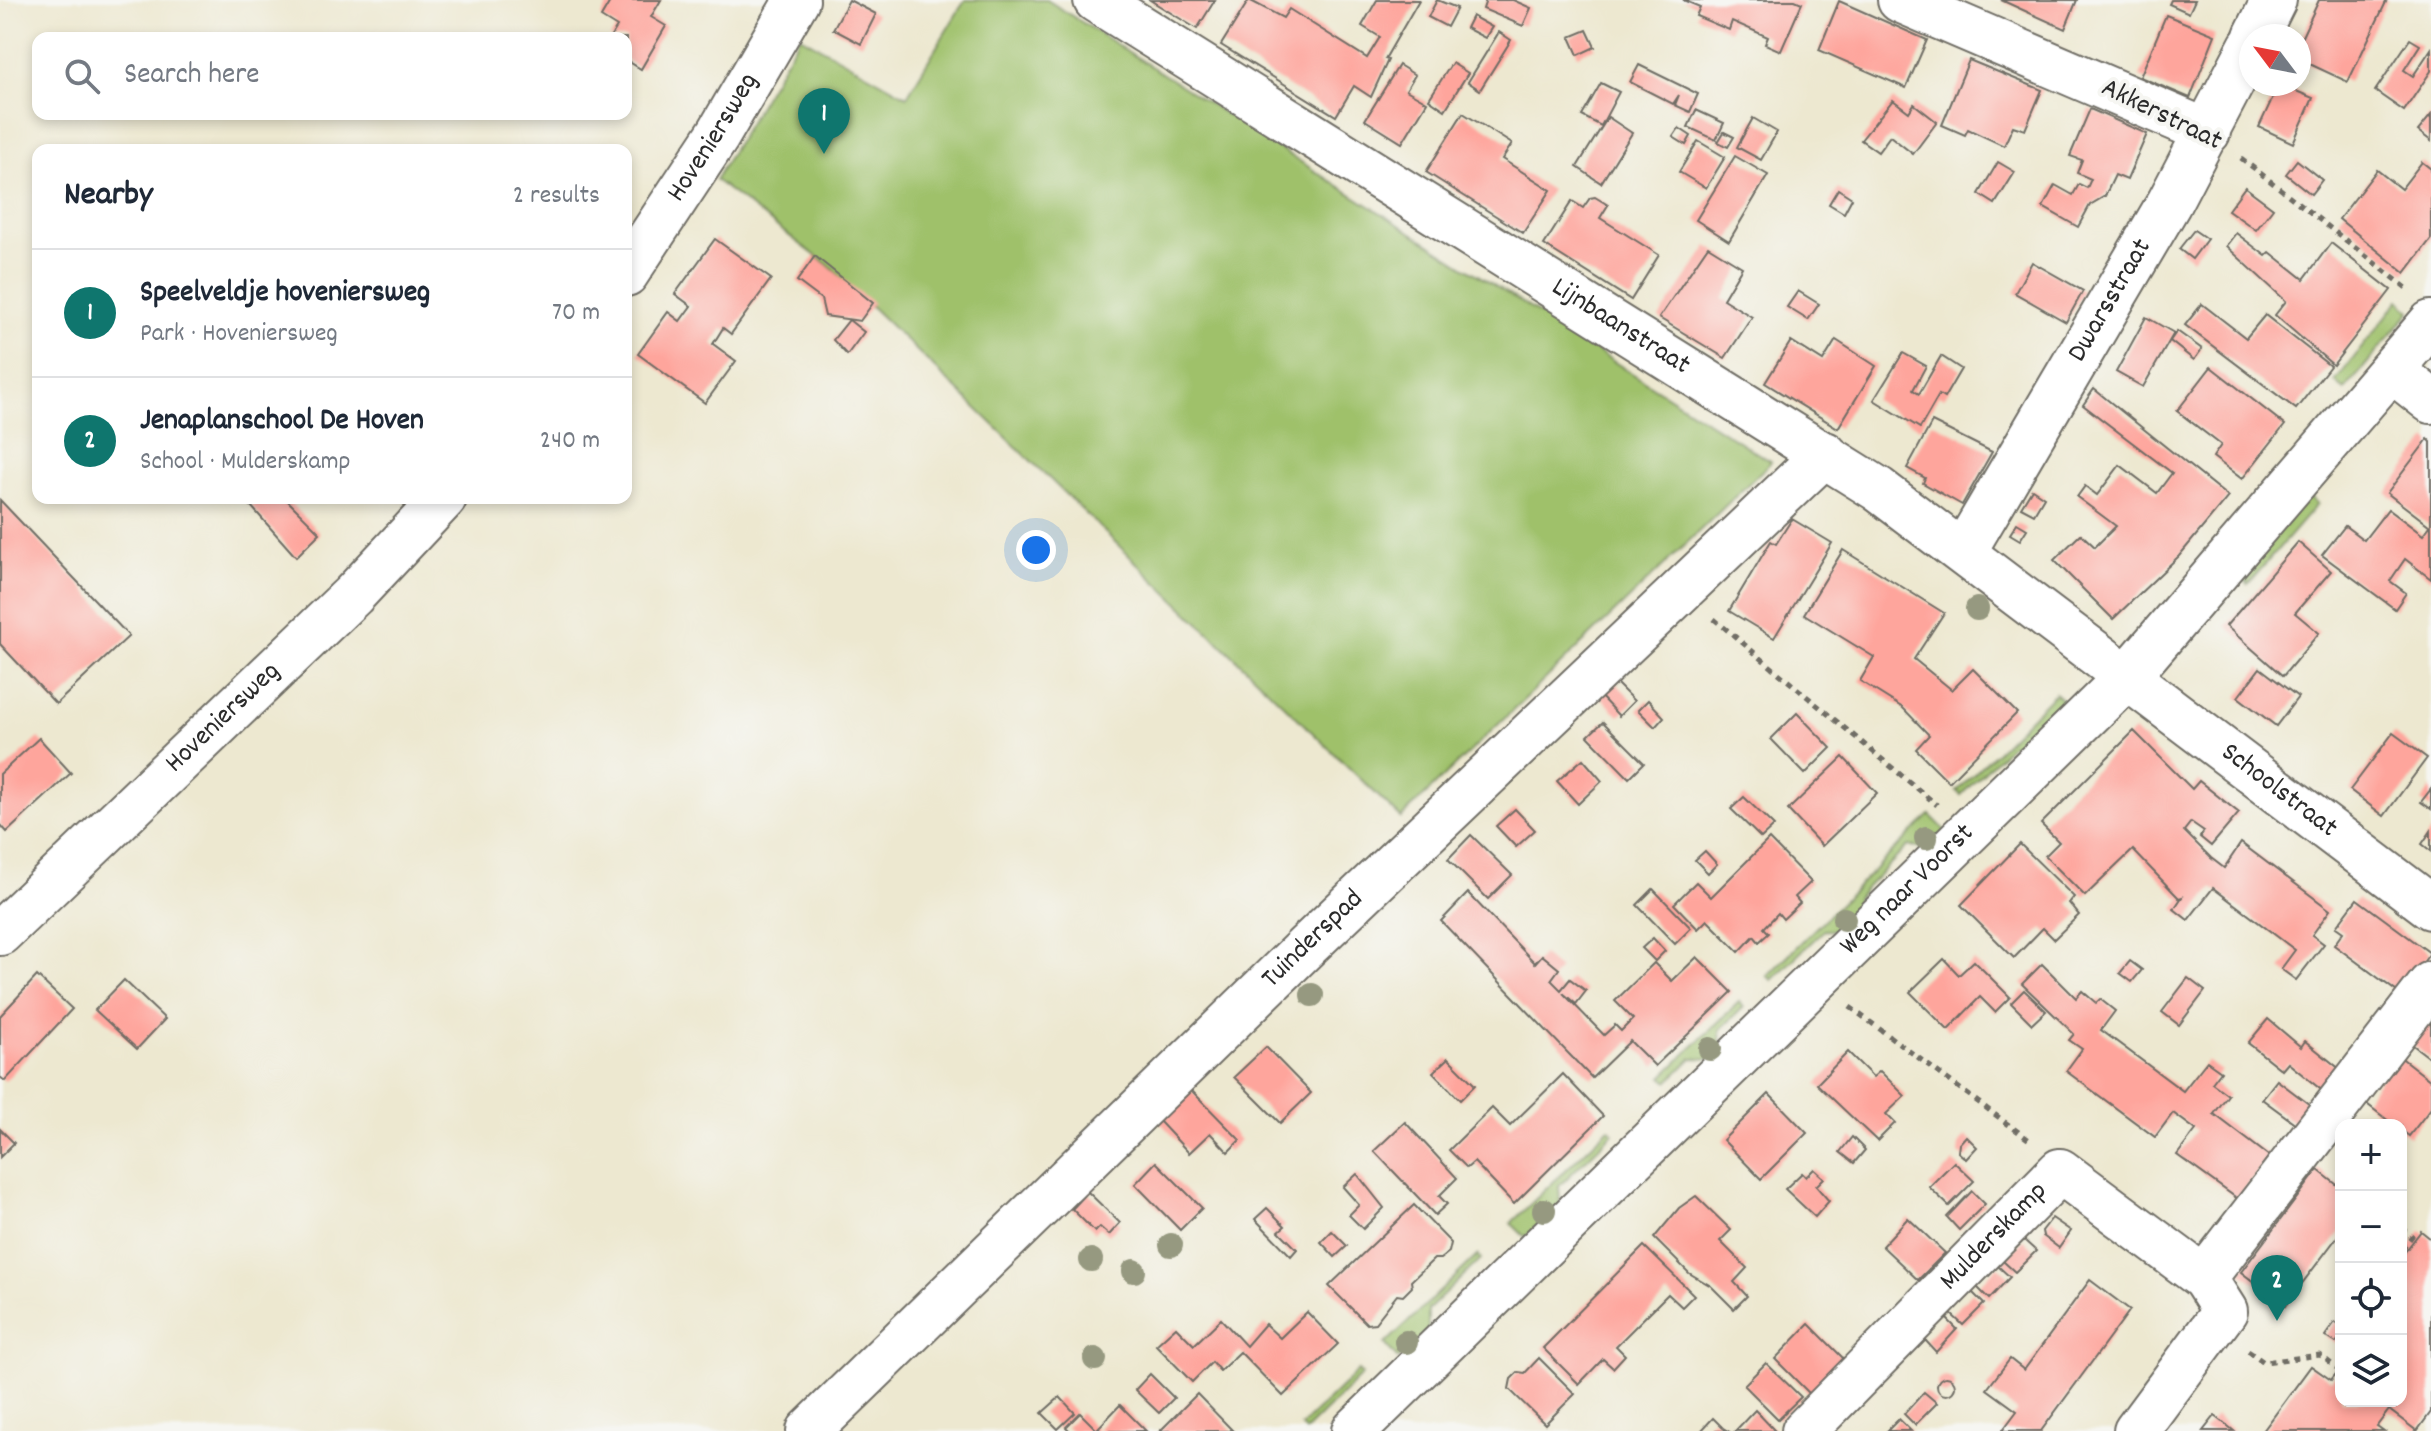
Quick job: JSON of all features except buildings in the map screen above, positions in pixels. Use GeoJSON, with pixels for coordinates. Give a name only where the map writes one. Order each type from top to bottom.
{"type":"FeatureCollection","features":[{"type":"Feature","properties":{"kind":"street","name":"Hoveniersweg"},"geometry":{"type":"LineString","coordinates":[[632,265],[718,135],[797,0]]}},
{"type":"Feature","properties":{"kind":"street","name":"Lijnbaanstraat"},"geometry":{"type":"LineString","coordinates":[[1096,0],[1825,454],[1964,551],[2126,678]]}},
{"type":"Feature","properties":{"kind":"street","name":"Akkerstraat"},"geometry":{"type":"LineString","coordinates":[[1900,0],[2208,132]]}},
{"type":"Feature","properties":{"kind":"street"},"geometry":{"type":"LineString","coordinates":[[2262,24],[2274,0]]}},
{"type":"Feature","properties":{"kind":"street","name":"Dwarsstraat"},"geometry":{"type":"LineString","coordinates":[[1964,551],[2208,132],[2239,70]]}},
{"type":"Feature","properties":{"kind":"street","name":"Weg naar Voorst"},"geometry":{"type":"LineString","coordinates":[[1354,1431],[2126,678],[2392,370],[2426,312]]}},
{"type":"Feature","properties":{"kind":"street"},"geometry":{"type":"LineString","coordinates":[[2392,370],[2431,401]]}},
{"type":"Feature","properties":{"kind":"street","name":"Tuinderspad"},"geometry":{"type":"LineString","coordinates":[[809,1431],[1679,591],[1825,454]]}},
{"type":"Feature","properties":{"kind":"street","name":"Hoveniersweg"},"geometry":{"type":"LineString","coordinates":[[0,933],[353,595],[438,504]]}},
{"type":"Feature","properties":{"kind":"street","name":"Schoolstraat"},"geometry":{"type":"LineString","coordinates":[[2126,678],[2431,907]]}},
{"type":"Feature","properties":{"kind":"street"},"geometry":{"type":"LineString","coordinates":[[2204,1278],[2431,984]]}},
{"type":"Feature","properties":{"kind":"street","name":"Mulderskamp"},"geometry":{"type":"LineString","coordinates":[[1804,1431],[2060,1171],[2204,1278],[2225,1311],[2136,1431]]}},
{"type":"Feature","properties":{"kind":"path","name":"Akkerstraat"},"geometry":{"type":"LineString","coordinates":[[2208,132],[2426,312]]}},
{"type":"Feature","properties":{"kind":"path"},"geometry":{"type":"LineString","coordinates":[[1679,591],[1968,832]]}},
{"type":"Feature","properties":{"kind":"path"},"geometry":{"type":"LineString","coordinates":[[1817,982],[2047,1153],[2060,1171]]}},
{"type":"Feature","properties":{"kind":"path"},"geometry":{"type":"LineString","coordinates":[[2244,1349],[2264,1362],[2320,1355],[2335,1367]]}},
{"type":"Feature","properties":{"kind":"green space"},"geometry":{"type":"Polygon","coordinates":[[[965,0],[1047,0],[1771,462],[1401,818],[828,265],[715,180],[800,36],[907,96],[965,0]]]}},
{"type":"Feature","properties":{"kind":"green space"},"geometry":{"type":"Polygon","coordinates":[[[2399,300],[2411,311],[2345,390],[2335,382],[2399,300]]]}},
{"type":"Feature","properties":{"kind":"green space"},"geometry":{"type":"Polygon","coordinates":[[[2308,496],[2317,504],[2248,584],[2239,576],[2308,496]]]}},
{"type":"Feature","properties":{"kind":"green space"},"geometry":{"type":"Polygon","coordinates":[[[2055,693],[2070,708],[2033,746],[2012,744],[1961,795],[1957,791],[2055,693]]]}},
{"type":"Feature","properties":{"kind":"green space"},"geometry":{"type":"Polygon","coordinates":[[[1930,815],[1946,831],[1928,848],[1908,846],[1856,898],[1857,918],[1844,931],[1824,930],[1772,980],[1767,976],[1930,815]]]}},
{"type":"Feature","properties":{"kind":"green space"},"geometry":{"type":"Polygon","coordinates":[[[1739,1002],[1744,1007],[1720,1030],[1721,1051],[1712,1059],[1692,1058],[1668,1082],[1662,1077],[1739,1002]]]}},
{"type":"Feature","properties":{"kind":"green space"},"geometry":{"type":"Polygon","coordinates":[[[1609,1128],[1613,1133],[1559,1186],[1560,1204],[1525,1237],[1511,1223],[1609,1128]]]}},
{"type":"Feature","properties":{"kind":"green space"},"geometry":{"type":"Polygon","coordinates":[[[1478,1255],[1481,1259],[1428,1310],[1428,1331],[1398,1359],[1385,1344],[1478,1255]]]}},
{"type":"Feature","properties":{"kind":"green space"},"geometry":{"type":"Polygon","coordinates":[[[1358,1371],[1362,1375],[1305,1431],[1301,1426],[1358,1371]]]}},
{"type":"Feature","properties":{"kind":"place","name":"Speelveldje hoveniersweg"},"geometry":{"type":"Point","coordinates":[824,154]}},
{"type":"Feature","properties":{"kind":"place","name":"Jenaplanschool De Hoven"},"geometry":{"type":"Point","coordinates":[2277,1321]}}]}
